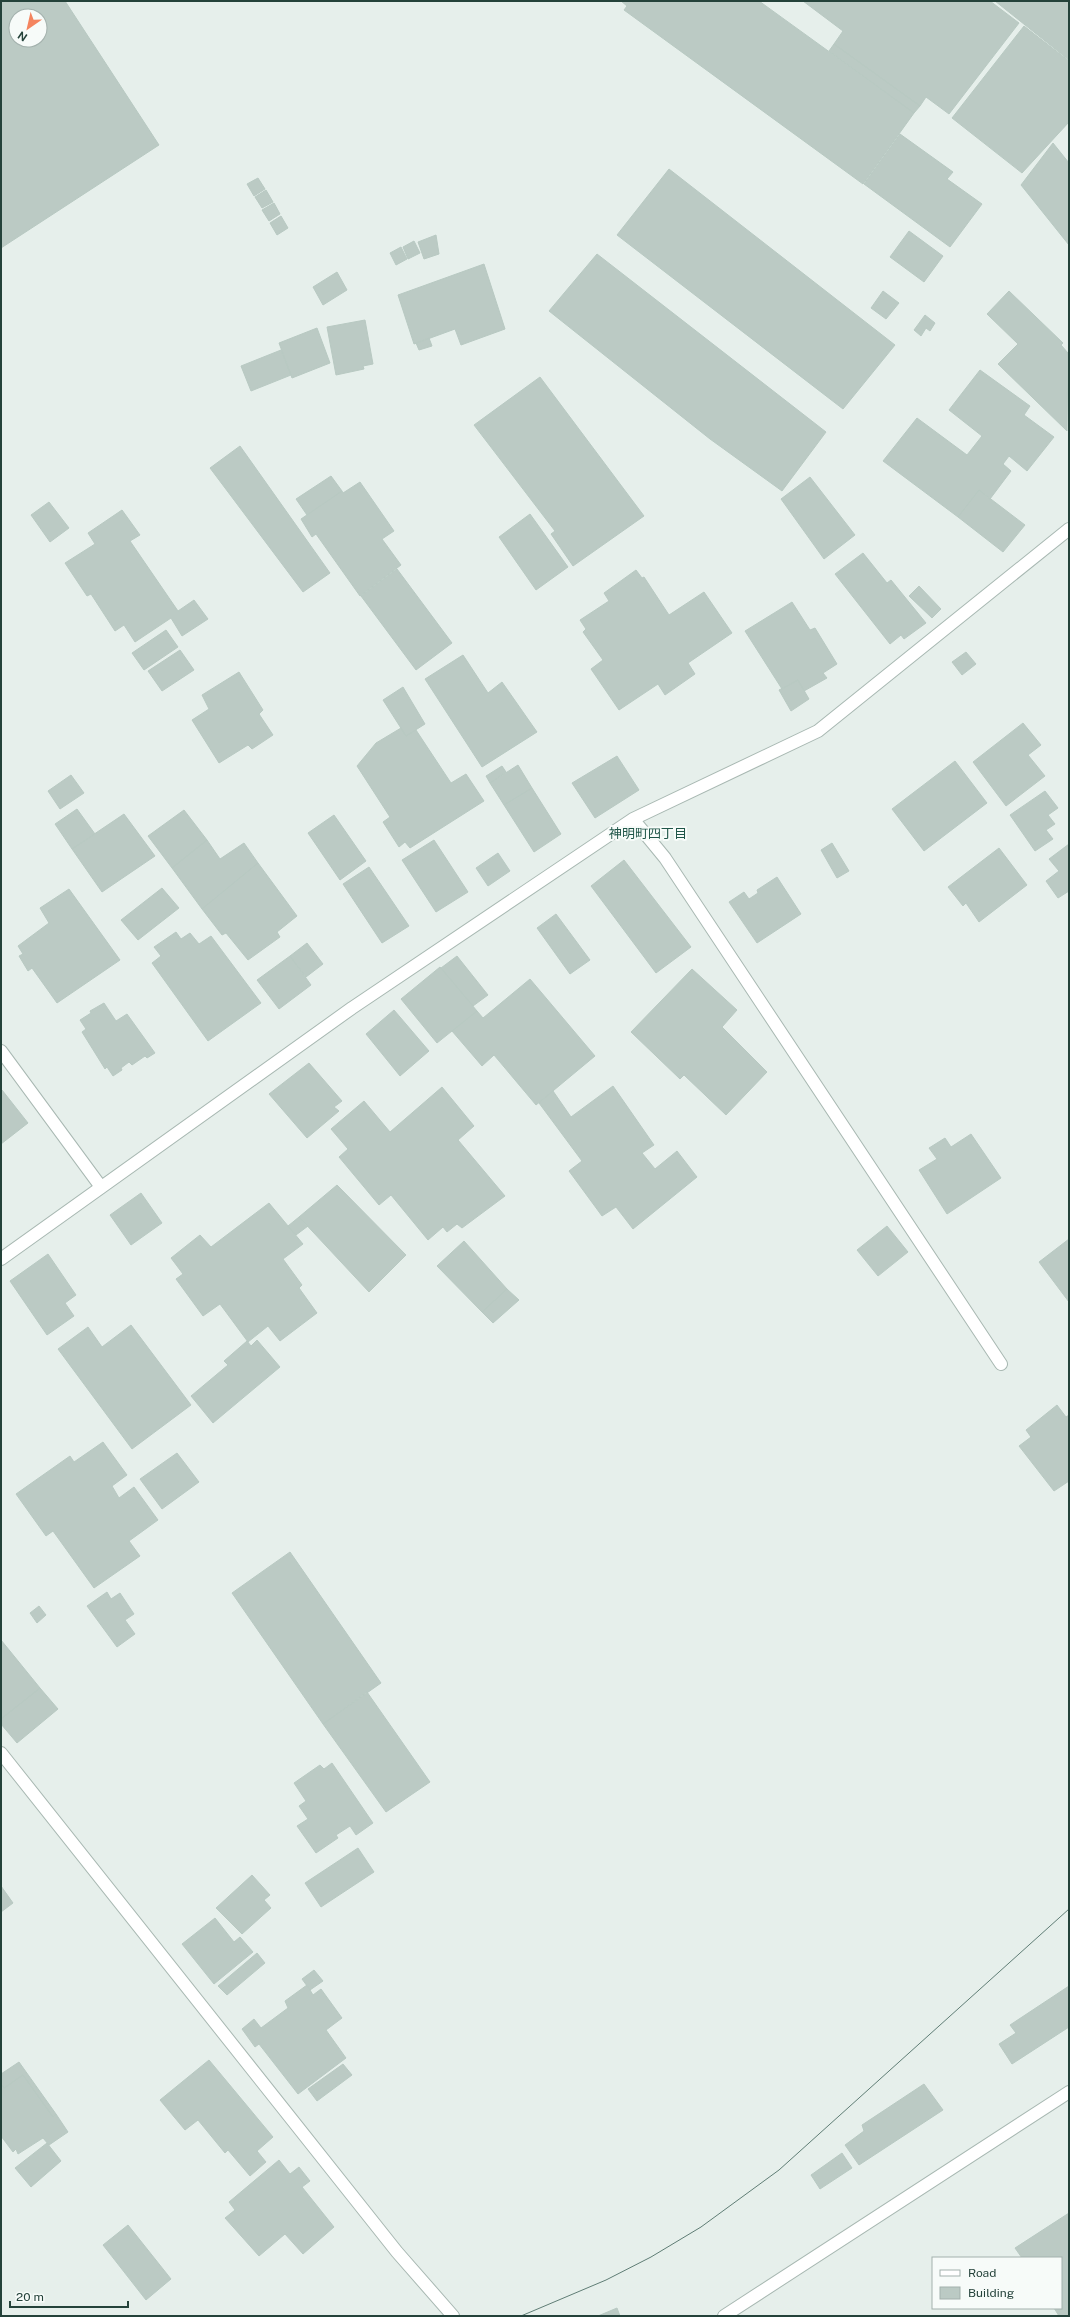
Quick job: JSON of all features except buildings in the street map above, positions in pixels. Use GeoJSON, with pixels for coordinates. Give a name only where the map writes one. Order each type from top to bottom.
{"type":"FeatureCollection","features":[{"type":"Feature","properties":{"kind":"street"},"geometry":{"type":"LineString","coordinates":[[1,1259],[352,1008],[633,819],[818,731],[1069,529]]}},
{"type":"Feature","properties":{"kind":"street"},"geometry":{"type":"LineString","coordinates":[[633,819],[665,858],[1001,1364]]}},
{"type":"Feature","properties":{"kind":"street"},"geometry":{"type":"LineString","coordinates":[[1,1051],[101,1187]]}},
{"type":"Feature","properties":{"kind":"street"},"geometry":{"type":"LineString","coordinates":[[1,1753],[398,2252],[453,2316]]}},
{"type":"Feature","properties":{"kind":"street"},"geometry":{"type":"LineString","coordinates":[[724,2316],[1069,2092]]}},
{"type":"Feature","properties":{"kind":"tram line"},"geometry":{"type":"LineString","coordinates":[[521,2316],[606,2280],[651,2257],[701,2227],[779,2170],[1069,1909]]}},
{"type":"Feature","properties":{"kind":"district","name":"神明町四丁目"},"geometry":{"type":"Point","coordinates":[648,833]}}]}
